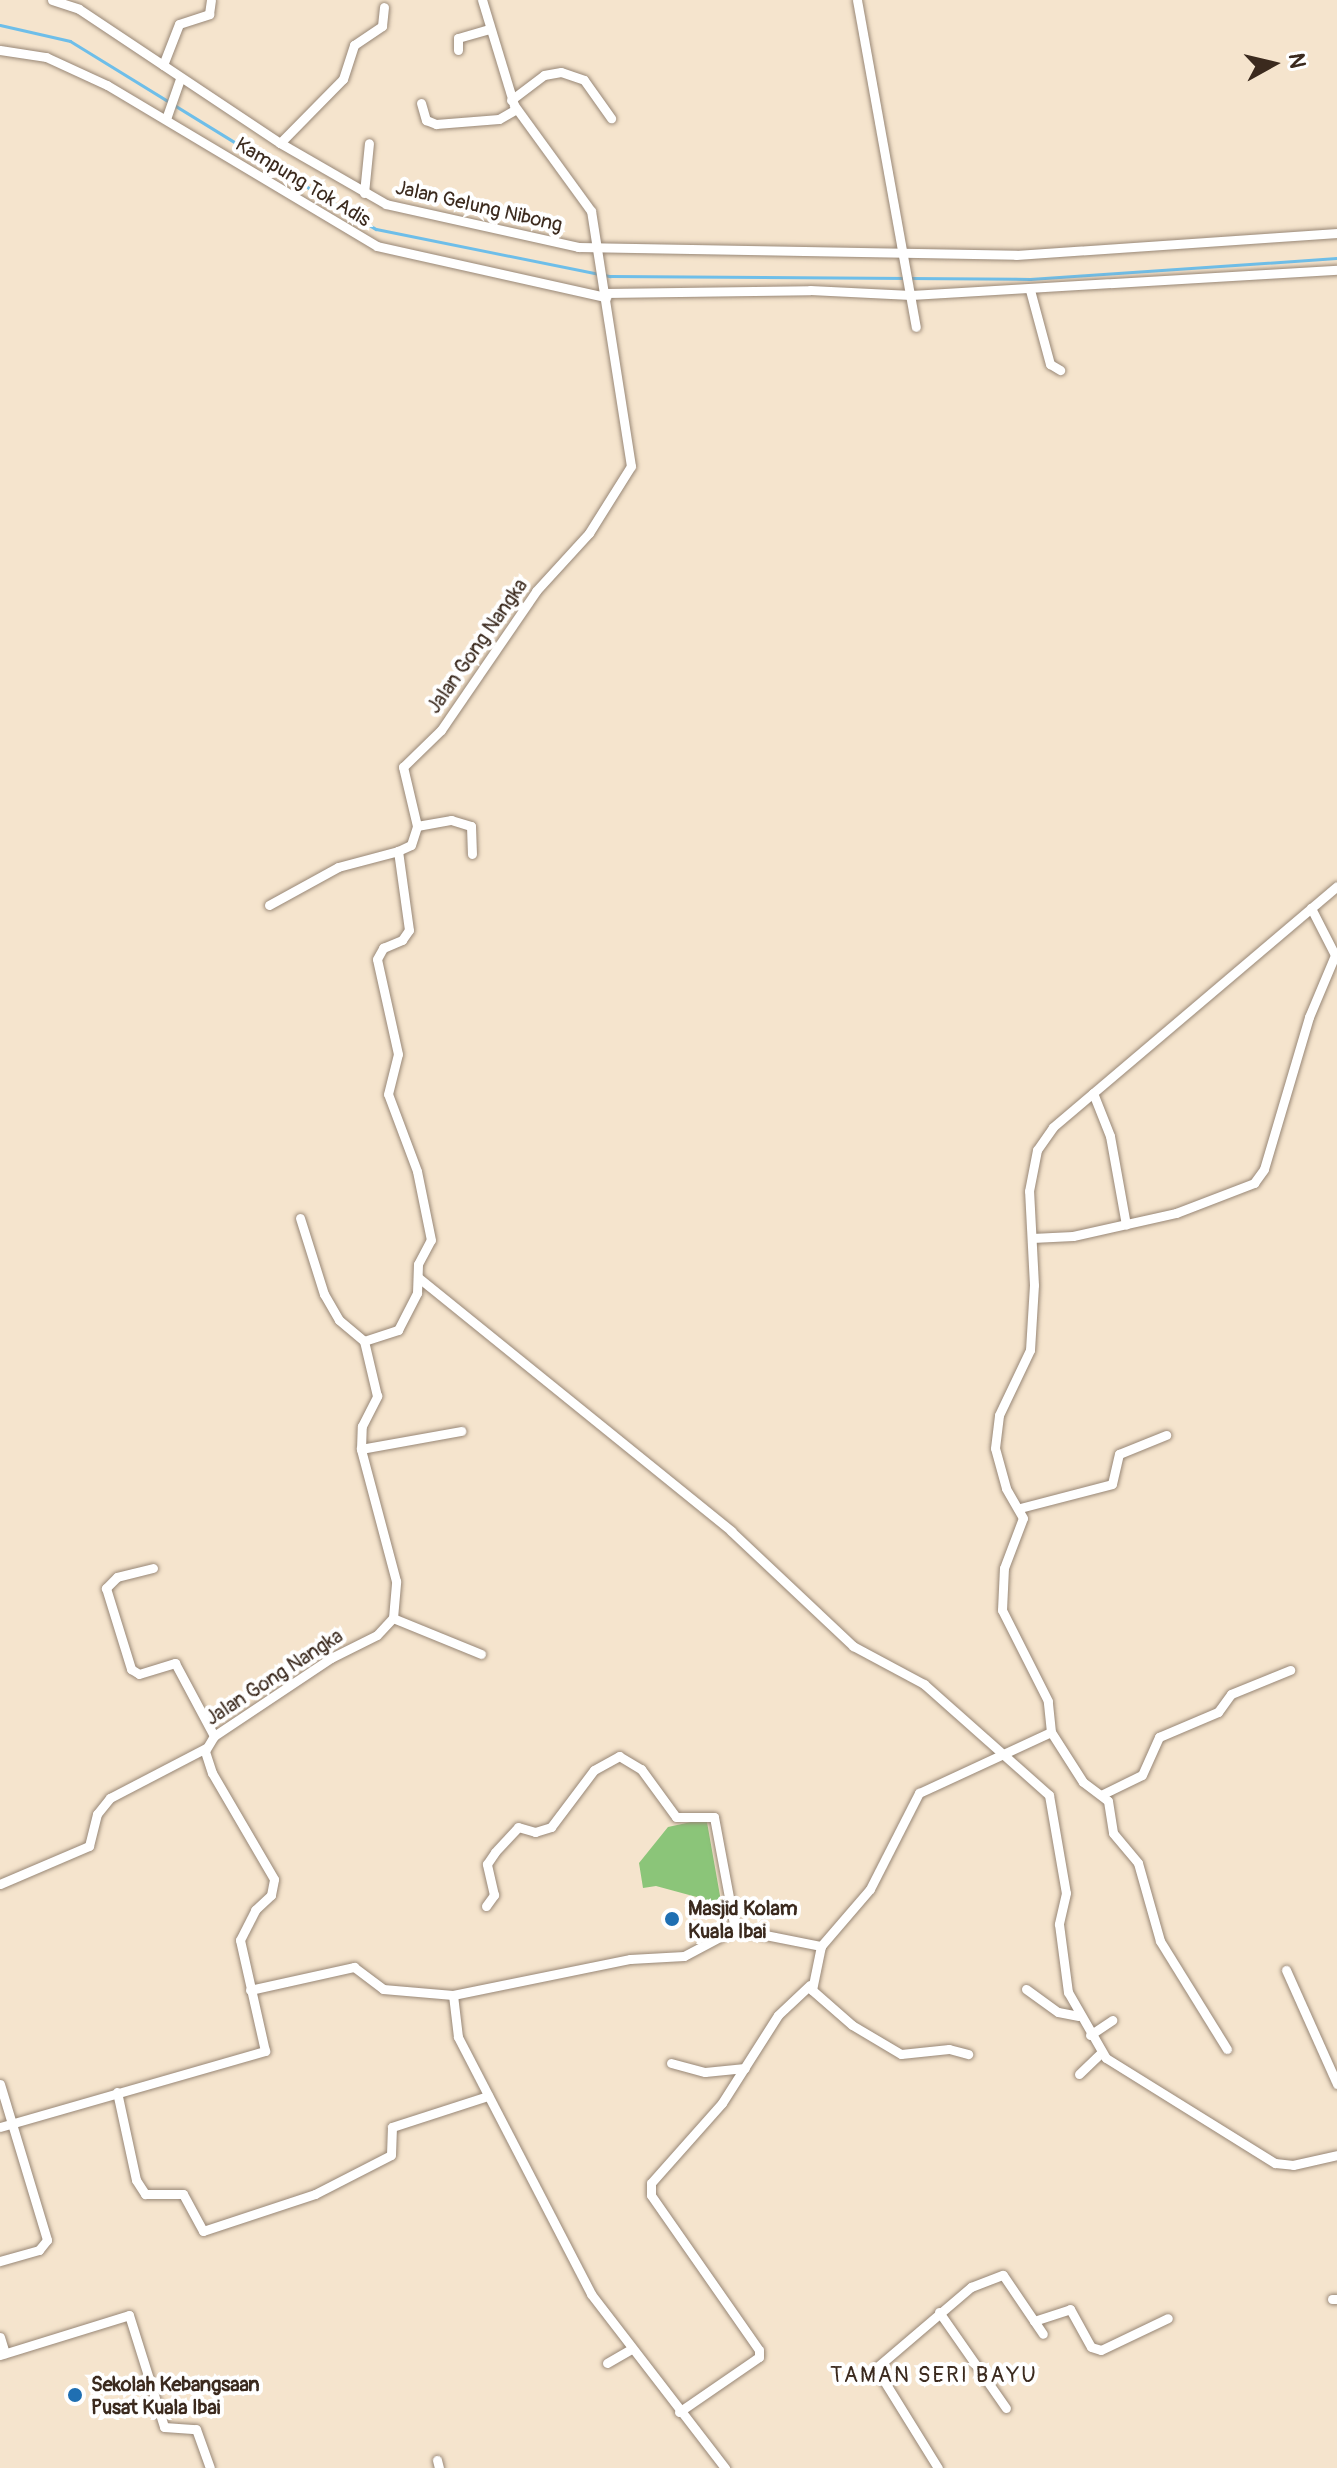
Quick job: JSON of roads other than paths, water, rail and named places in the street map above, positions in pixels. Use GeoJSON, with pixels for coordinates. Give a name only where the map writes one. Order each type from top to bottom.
{"type":"FeatureCollection","features":[{"type":"Feature","properties":{"kind":"street","name":"Jalan Gelung Nibong"},"geometry":{"type":"LineString","coordinates":[[52,0],[79,9],[163,65],[179,82],[364,193],[424,215],[601,254],[907,258],[1060,254],[1337,233]]}},
{"type":"Feature","properties":{"kind":"street"},"geometry":{"type":"LineString","coordinates":[[163,65],[179,24],[209,14],[211,0]]}},
{"type":"Feature","properties":{"kind":"street"},"geometry":{"type":"LineString","coordinates":[[482,0],[513,104],[583,197],[601,254],[605,293]]}},
{"type":"Feature","properties":{"kind":"street"},"geometry":{"type":"LineString","coordinates":[[857,0],[907,258],[916,327]]}},
{"type":"Feature","properties":{"kind":"street"},"geometry":{"type":"LineString","coordinates":[[280,143],[343,79],[354,45],[382,26],[384,7]]}},
{"type":"Feature","properties":{"kind":"street"},"geometry":{"type":"LineString","coordinates":[[458,50],[458,38],[490,29]]}},
{"type":"Feature","properties":{"kind":"street","name":"Kampung Tok Adis"},"geometry":{"type":"LineString","coordinates":[[0,50],[71,66],[167,116],[377,246],[605,293],[910,294],[1030,290],[1337,270]]}},
{"type":"Feature","properties":{"kind":"street"},"geometry":{"type":"LineString","coordinates":[[421,103],[426,120],[436,124],[499,119],[544,75],[561,72],[584,80],[611,118]]}},
{"type":"Feature","properties":{"kind":"street"},"geometry":{"type":"LineString","coordinates":[[167,116],[179,82]]}},
{"type":"Feature","properties":{"kind":"street"},"geometry":{"type":"LineString","coordinates":[[364,193],[369,143]]}},
{"type":"Feature","properties":{"kind":"street"},"geometry":{"type":"LineString","coordinates":[[1030,290],[1050,364],[1060,370]]}},
{"type":"Feature","properties":{"kind":"street","name":"Jalan Gong Nangka"},"geometry":{"type":"LineString","coordinates":[[417,826],[403,776],[405,762],[441,730],[536,591],[589,533],[631,466],[605,293]]}},
{"type":"Feature","properties":{"kind":"street"},"geometry":{"type":"LineString","coordinates":[[269,905],[338,867],[411,845],[417,826],[451,820],[471,826],[472,854]]}},
{"type":"Feature","properties":{"kind":"street"},"geometry":{"type":"LineString","coordinates":[[365,1346],[400,1328],[419,1278],[418,1264],[431,1236],[417,1171],[388,1094],[398,1054],[377,959],[383,948],[406,937],[409,930],[398,851]]}},
{"type":"Feature","properties":{"kind":"street"},"geometry":{"type":"LineString","coordinates":[[1227,2049],[1160,1941],[1138,1863],[1114,1836],[1111,1807],[1103,1794],[1083,1782],[1051,1732],[1048,1701],[1002,1610],[1004,1568],[1022,1527],[1020,1508],[1001,1474],[995,1438],[999,1415],[1030,1350],[1032,1238],[1029,1191],[1037,1150],[1053,1127],[1337,886]]}},
{"type":"Feature","properties":{"kind":"street"},"geometry":{"type":"LineString","coordinates":[[1032,1238],[1126,1225],[1205,1205],[1254,1183],[1264,1169],[1309,1017],[1335,955],[1311,908]]}},
{"type":"Feature","properties":{"kind":"street"},"geometry":{"type":"LineString","coordinates":[[1093,1093],[1110,1136],[1126,1225]]}},
{"type":"Feature","properties":{"kind":"street"},"geometry":{"type":"LineString","coordinates":[[300,1218],[324,1294],[339,1320],[365,1346],[377,1396],[362,1426],[361,1449],[396,1581],[393,1618],[481,1654]]}},
{"type":"Feature","properties":{"kind":"street"},"geometry":{"type":"LineString","coordinates":[[419,1278],[719,1521],[853,1646],[924,1684],[1053,1804],[1066,1893],[1059,1929],[1068,1992],[1101,2053],[1275,2163],[1293,2165],[1337,2155]]}},
{"type":"Feature","properties":{"kind":"street"},"geometry":{"type":"LineString","coordinates":[[361,1449],[461,1431]]}},
{"type":"Feature","properties":{"kind":"street"},"geometry":{"type":"LineString","coordinates":[[1020,1508],[1112,1484],[1119,1454],[1166,1435]]}},
{"type":"Feature","properties":{"kind":"street"},"geometry":{"type":"LineString","coordinates":[[153,1568],[117,1577],[106,1588],[131,1669],[139,1674],[175,1663],[214,1736]]}},
{"type":"Feature","properties":{"kind":"street","name":"Jalan Gong Nangka"},"geometry":{"type":"LineString","coordinates":[[0,2127],[265,2051],[240,1954],[242,1929],[271,1895],[274,1879],[212,1773],[206,1748],[214,1736],[331,1658],[377,1635],[393,1618]]}},
{"type":"Feature","properties":{"kind":"street"},"geometry":{"type":"LineString","coordinates":[[1103,1794],[1142,1775],[1159,1737],[1218,1712],[1231,1694],[1290,1670]]}},
{"type":"Feature","properties":{"kind":"street"},"geometry":{"type":"LineString","coordinates":[[679,2412],[759,2357],[759,2350],[650,2189],[745,2068],[778,2015],[810,1985],[821,1946],[870,1889],[914,1798],[1051,1732]]}},
{"type":"Feature","properties":{"kind":"street"},"geometry":{"type":"LineString","coordinates":[[0,1884],[89,1846],[97,1814],[110,1798],[206,1748]]}},
{"type":"Feature","properties":{"kind":"street"},"geometry":{"type":"LineString","coordinates":[[486,1906],[494,1895],[487,1864],[495,1852],[518,1827],[535,1832],[551,1827],[594,1770],[619,1756],[641,1769],[676,1817],[714,1817],[735,1929]]}},
{"type":"Feature","properties":{"kind":"street"},"geometry":{"type":"LineString","coordinates":[[250,1990],[354,1967],[383,1989],[453,1995],[613,1962],[684,1956],[735,1929],[821,1946]]}},
{"type":"Feature","properties":{"kind":"street"},"geometry":{"type":"LineString","coordinates":[[1286,1970],[1337,2084]]}},
{"type":"Feature","properties":{"kind":"street"},"geometry":{"type":"LineString","coordinates":[[810,1985],[845,2019],[895,2052],[930,2055],[950,2049],[968,2054]]}},
{"type":"Feature","properties":{"kind":"street"},"geometry":{"type":"LineString","coordinates":[[1026,1989],[1058,2012],[1079,2016]]}},
{"type":"Feature","properties":{"kind":"street"},"geometry":{"type":"LineString","coordinates":[[453,1995],[458,2037],[591,2294],[725,2468]]}},
{"type":"Feature","properties":{"kind":"street"},"geometry":{"type":"LineString","coordinates":[[1090,2035],[1112,2020]]}},
{"type":"Feature","properties":{"kind":"street"},"geometry":{"type":"LineString","coordinates":[[1079,2074],[1101,2053]]}},
{"type":"Feature","properties":{"kind":"street"},"geometry":{"type":"LineString","coordinates":[[671,2063],[705,2072],[745,2068]]}},
{"type":"Feature","properties":{"kind":"street"},"geometry":{"type":"LineString","coordinates":[[0,2084],[47,2240],[39,2250],[0,2261]]}},
{"type":"Feature","properties":{"kind":"street"},"geometry":{"type":"LineString","coordinates":[[117,2092],[136,2180],[145,2194],[183,2194],[203,2231],[315,2194],[391,2155],[392,2127],[488,2096]]}},
{"type":"Feature","properties":{"kind":"street"},"geometry":{"type":"LineString","coordinates":[[938,2468],[876,2368],[971,2287],[1003,2275],[1043,2334]]}},
{"type":"Feature","properties":{"kind":"street"},"geometry":{"type":"LineString","coordinates":[[1034,2321],[1070,2309],[1091,2347],[1101,2350],[1168,2318]]}},
{"type":"Feature","properties":{"kind":"street"},"geometry":{"type":"LineString","coordinates":[[939,2312],[1006,2408]]}},
{"type":"Feature","properties":{"kind":"street"},"geometry":{"type":"LineString","coordinates":[[0,2337],[3,2354],[129,2315],[164,2427],[196,2429],[210,2468]]}},
{"type":"Feature","properties":{"kind":"street"},"geometry":{"type":"LineString","coordinates":[[607,2363],[631,2349]]}},
{"type":"Feature","properties":{"kind":"waterway"},"geometry":{"type":"LineString","coordinates":[[0,25],[70,41],[376,229],[610,276],[1030,279],[1337,258]]}},
{"type":"Feature","properties":{"kind":"place","name":"Masjid Kolam Kuala Ibai"},"geometry":{"type":"Point","coordinates":[672,1919]}},
{"type":"Feature","properties":{"kind":"place","name":"Sekolah Kebangsaan Pusat Kuala Ibai"},"geometry":{"type":"Point","coordinates":[75,2395]}},
{"type":"Feature","properties":{"kind":"district","name":"TAMAN SERI BAYU"},"geometry":{"type":"Point","coordinates":[934,2376]}}]}
